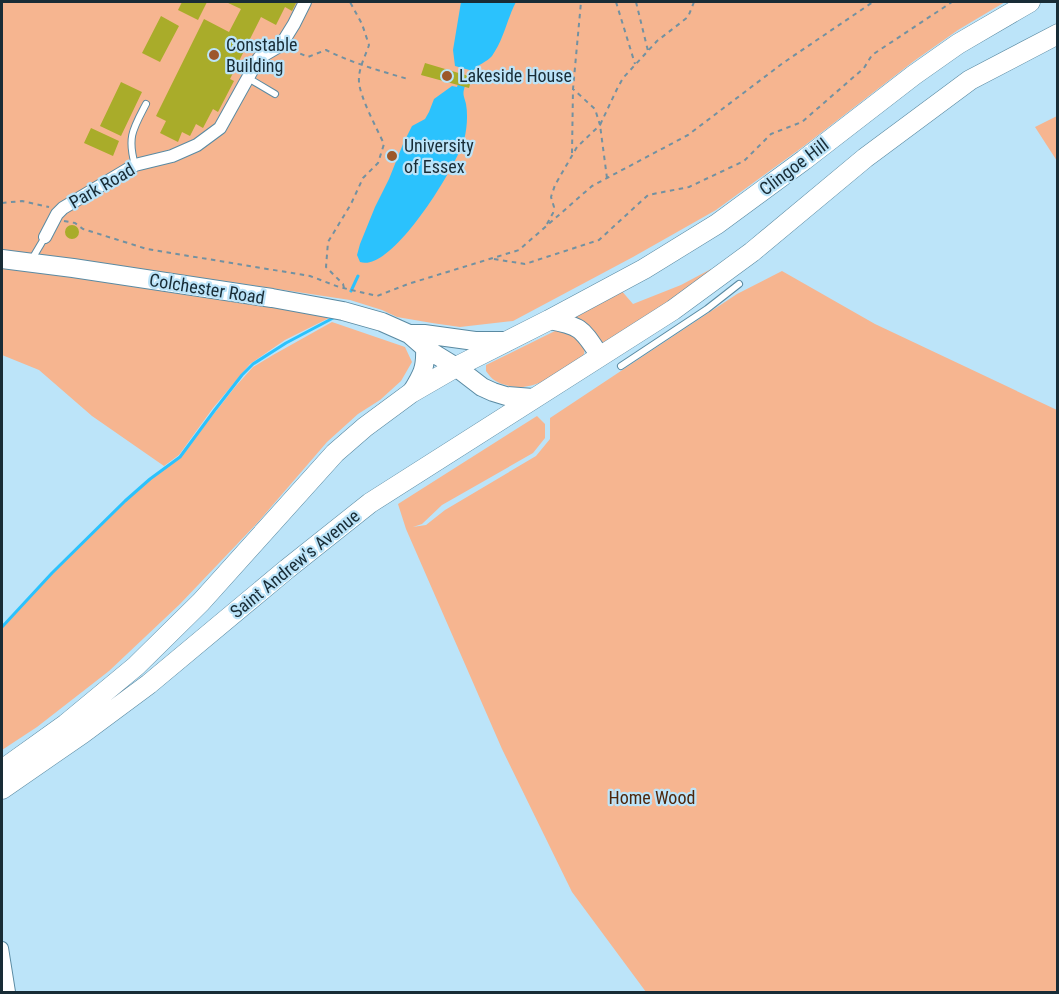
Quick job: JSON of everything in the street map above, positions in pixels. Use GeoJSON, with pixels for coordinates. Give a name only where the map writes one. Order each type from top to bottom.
{"type":"FeatureCollection","features":[{"type":"Feature","properties":{"kind":"main road","name":"Clingoe Hill"},"geometry":{"type":"LineString","coordinates":[[549,320],[644,269],[717,224],[958,44],[1030,2]]}},
{"type":"Feature","properties":{"kind":"main road","name":"Clingoe Hill"},"geometry":{"type":"LineString","coordinates":[[600,356],[704,288],[887,141],[970,80],[1058,34]]}},
{"type":"Feature","properties":{"kind":"main road","name":"Colchester Road"},"geometry":{"type":"LineString","coordinates":[[2,259],[343,311],[382,322],[410,334],[425,348],[456,367],[482,387],[506,396],[533,398]]}},
{"type":"Feature","properties":{"kind":"main road","name":"Saint Andrew's Avenue"},"geometry":{"type":"LineString","coordinates":[[3,769],[80,713],[136,666],[201,602],[335,453],[365,427],[411,393],[456,367],[549,320]]}},
{"type":"Feature","properties":{"kind":"main road"},"geometry":{"type":"LineString","coordinates":[[549,320],[570,324],[583,332],[600,356]]}},
{"type":"Feature","properties":{"kind":"main road","name":"Colchester Road"},"geometry":{"type":"LineString","coordinates":[[410,334],[475,341],[508,341]]}},
{"type":"Feature","properties":{"kind":"main road"},"geometry":{"type":"LineString","coordinates":[[411,393],[422,374],[425,348]]}},
{"type":"Feature","properties":{"kind":"main road","name":"Saint Andrew's Avenue"},"geometry":{"type":"LineString","coordinates":[[2,789],[149,684],[370,503],[600,356]]}},
{"type":"Feature","properties":{"kind":"street","name":"Park Road"},"geometry":{"type":"LineString","coordinates":[[45,237],[57,213],[63,208],[135,165],[172,156],[197,146],[220,128],[259,58],[281,45],[305,2]]}},
{"type":"Feature","properties":{"kind":"street"},"geometry":{"type":"LineString","coordinates":[[2,948],[9,993]]}},
{"type":"Feature","properties":{"kind":"lane"},"geometry":{"type":"LineString","coordinates":[[248,78],[275,94]]}},
{"type":"Feature","properties":{"kind":"lane"},"geometry":{"type":"LineString","coordinates":[[135,165],[131,150],[133,130],[146,104]]}},
{"type":"Feature","properties":{"kind":"lane","name":"Park Road"},"geometry":{"type":"LineString","coordinates":[[30,262],[45,237]]}},
{"type":"Feature","properties":{"kind":"lane"},"geometry":{"type":"LineString","coordinates":[[621,366],[699,315],[739,284]]}},
{"type":"Feature","properties":{"kind":"path"},"geometry":{"type":"LineString","coordinates":[[344,288],[343,284],[326,267],[328,242],[351,204],[363,178],[378,163],[384,144],[366,106],[359,83],[369,45],[362,24],[350,2]]}},
{"type":"Feature","properties":{"kind":"path"},"geometry":{"type":"LineString","coordinates":[[572,156],[573,89],[581,2]]}},
{"type":"Feature","properties":{"kind":"path"},"geometry":{"type":"LineString","coordinates":[[616,2],[635,64]]}},
{"type":"Feature","properties":{"kind":"path"},"geometry":{"type":"LineString","coordinates":[[636,2],[648,51]]}},
{"type":"Feature","properties":{"kind":"path"},"geometry":{"type":"LineString","coordinates":[[545,227],[553,213],[551,197],[555,185],[577,147],[600,125],[623,78],[657,41],[688,17],[694,2]]}},
{"type":"Feature","properties":{"kind":"path"},"geometry":{"type":"LineString","coordinates":[[54,220],[75,223],[82,229],[147,249],[310,276],[377,296],[408,284],[519,250],[592,186],[688,135],[783,63],[873,2]]}},
{"type":"Feature","properties":{"kind":"path"},"geometry":{"type":"LineString","coordinates":[[492,258],[525,264],[599,240],[648,195],[689,187],[744,161],[771,134],[802,122],[864,68],[872,55],[952,2]]}},
{"type":"Feature","properties":{"kind":"path"},"geometry":{"type":"LineString","coordinates":[[281,45],[309,57],[326,50],[362,65],[408,79]]}},
{"type":"Feature","properties":{"kind":"path"},"geometry":{"type":"LineString","coordinates":[[573,89],[595,109],[600,125],[607,178]]}},
{"type":"Feature","properties":{"kind":"path"},"geometry":{"type":"LineString","coordinates":[[2,203],[22,201],[63,208]]}},
{"type":"Feature","properties":{"kind":"green space","name":"University of Essex"},"geometry":{"type":"Polygon","coordinates":[[[2,2],[1005,2],[958,30],[914,61],[716,210],[513,321],[460,327],[397,317],[350,300],[2,251],[2,2]]]}},
{"type":"Feature","properties":{"kind":"green space"},"geometry":{"type":"Polygon","coordinates":[[[1057,116],[1057,161],[1035,127],[1057,116]]]}},
{"type":"Feature","properties":{"kind":"green space"},"geometry":{"type":"Polygon","coordinates":[[[2,265],[331,317],[285,340],[250,364],[213,408],[179,455],[164,466],[92,416],[39,370],[2,355],[2,265]]]}},
{"type":"Feature","properties":{"kind":"green space"},"geometry":{"type":"Polygon","coordinates":[[[711,269],[714,273],[603,344],[587,325],[574,317],[620,289],[633,304],[681,285],[711,269]]]}},
{"type":"Feature","properties":{"kind":"green space","name":"Home Wood"},"geometry":{"type":"Polygon","coordinates":[[[782,271],[875,324],[1057,410],[1057,992],[646,992],[572,892],[502,749],[406,529],[398,504],[537,416],[545,424],[545,438],[533,453],[442,505],[422,524],[413,527],[426,525],[445,510],[536,456],[550,439],[550,418],[737,294],[782,271]]]}},
{"type":"Feature","properties":{"kind":"green space"},"geometry":{"type":"Polygon","coordinates":[[[332,322],[405,347],[412,362],[401,381],[380,400],[358,414],[327,442],[259,521],[180,604],[109,671],[37,727],[2,750],[2,627],[52,573],[125,501],[180,457],[253,367],[332,322]]]}},
{"type":"Feature","properties":{"kind":"green space"},"geometry":{"type":"Polygon","coordinates":[[[559,329],[577,334],[585,348],[581,358],[556,375],[529,386],[519,387],[498,382],[486,371],[486,365],[559,329]]]}},
{"type":"Feature","properties":{"kind":"water"},"geometry":{"type":"Polygon","coordinates":[[[461,2],[516,2],[492,56],[473,71],[455,66],[453,50],[461,2]]]}},
{"type":"Feature","properties":{"kind":"water"},"geometry":{"type":"Polygon","coordinates":[[[458,84],[465,86],[463,93],[467,108],[466,127],[464,140],[449,172],[405,235],[389,251],[373,261],[360,262],[357,255],[360,244],[412,126],[425,119],[434,99],[452,86],[457,87],[458,84]]]}},
{"type":"Feature","properties":{"kind":"building","name":"Constable Building"},"geometry":{"type":"Polygon","coordinates":[[[182,2],[207,2],[198,20],[178,10],[182,2]]]}},
{"type":"Feature","properties":{"kind":"building","name":"Constable Building"},"geometry":{"type":"Polygon","coordinates":[[[226,2],[296,3],[292,11],[285,7],[276,25],[261,17],[230,79],[234,81],[218,112],[213,109],[203,128],[196,124],[190,136],[182,132],[178,142],[160,133],[166,121],[156,116],[204,19],[229,32],[241,9],[226,2]]]}},
{"type":"Feature","properties":{"kind":"building"},"geometry":{"type":"Polygon","coordinates":[[[161,16],[179,26],[160,62],[142,53],[161,16]]]}},
{"type":"Feature","properties":{"kind":"building","name":"Lakeside House"},"geometry":{"type":"Polygon","coordinates":[[[425,63],[472,77],[469,88],[421,75],[425,63]]]}},
{"type":"Feature","properties":{"kind":"building"},"geometry":{"type":"Polygon","coordinates":[[[121,82],[142,92],[121,136],[100,126],[121,82]]]}},
{"type":"Feature","properties":{"kind":"building"},"geometry":{"type":"Polygon","coordinates":[[[91,128],[119,141],[113,156],[84,143],[91,128]]]}},
{"type":"Feature","properties":{"kind":"building"},"geometry":{"type":"Polygon","coordinates":[[[69,225],[75,225],[79,232],[75,239],[69,239],[65,235],[65,229],[69,225]]]}},
{"type":"Feature","properties":{"kind":"waterway"},"geometry":{"type":"LineString","coordinates":[[351,291],[358,276]]}},
{"type":"Feature","properties":{"kind":"waterway"},"geometry":{"type":"LineString","coordinates":[[2,627],[52,573],[125,501],[180,457],[242,375],[253,364],[286,343],[335,317]]}},
{"type":"Feature","properties":{"kind":"place","name":"Constable Building"},"geometry":{"type":"Point","coordinates":[214,55]}},
{"type":"Feature","properties":{"kind":"place","name":"Lakeside House"},"geometry":{"type":"Point","coordinates":[447,76]}},
{"type":"Feature","properties":{"kind":"place","name":"University of Essex"},"geometry":{"type":"Point","coordinates":[392,156]}}]}
